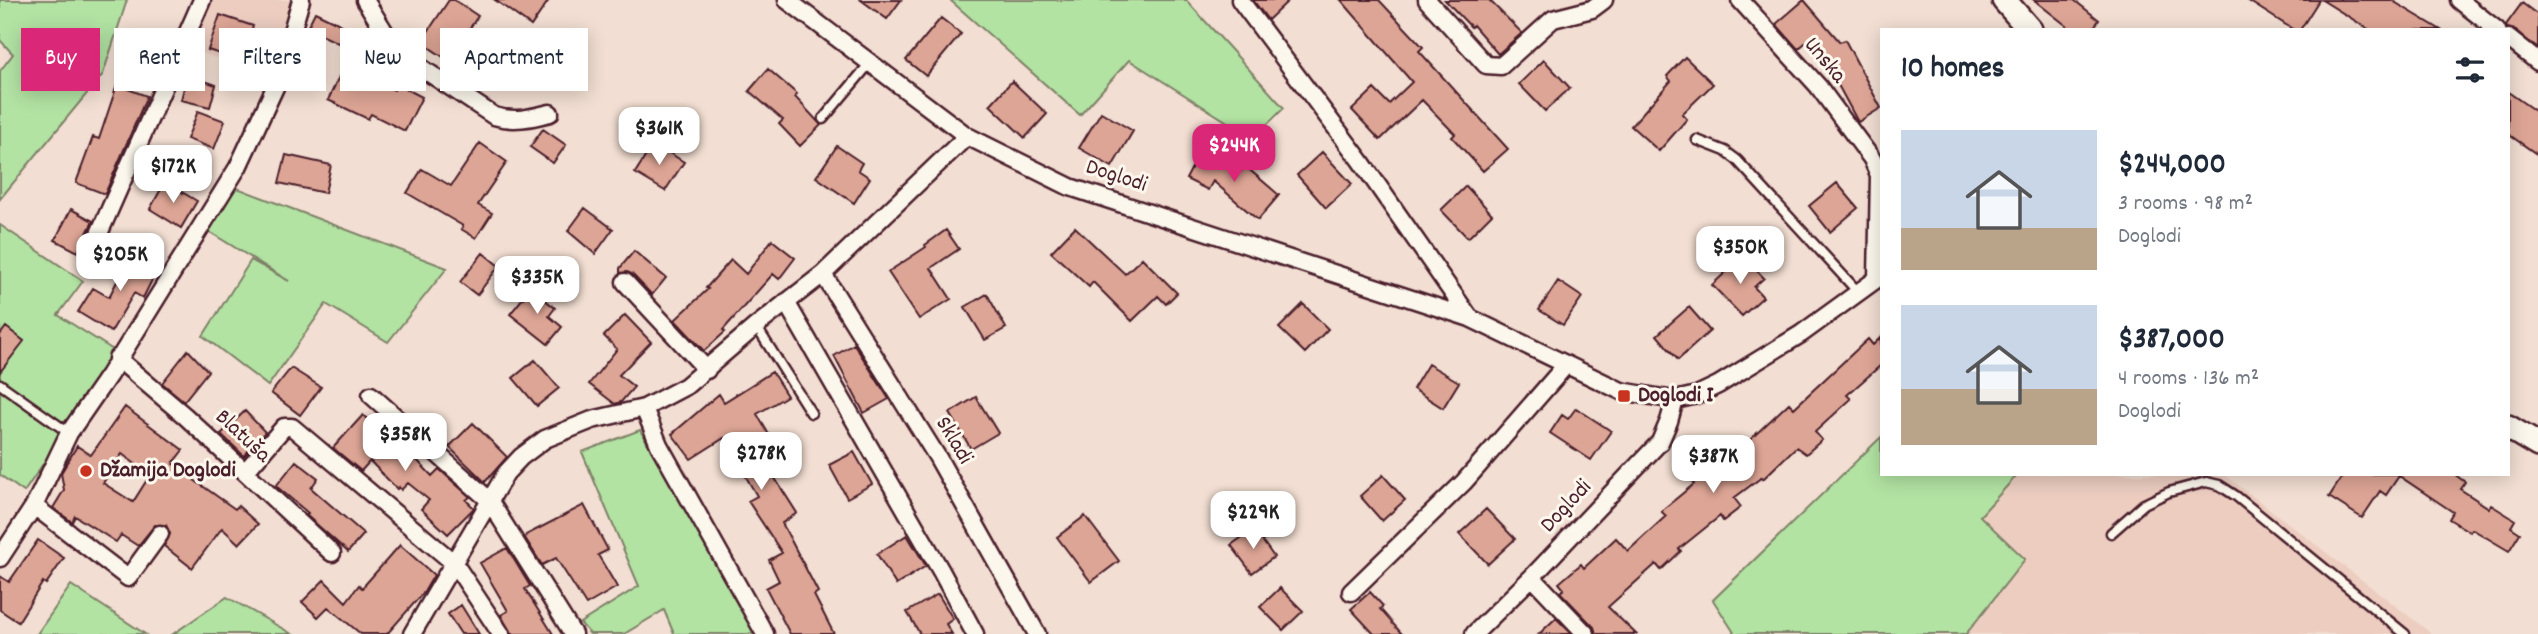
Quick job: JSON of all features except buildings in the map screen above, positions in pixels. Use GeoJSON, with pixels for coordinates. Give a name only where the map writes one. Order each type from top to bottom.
{"type":"FeatureCollection","features":[{"type":"Feature","properties":{"kind":"main road"},"geometry":{"type":"LineString","coordinates":[[2004,0],[2028,28]]}},
{"type":"Feature","properties":{"kind":"main road"},"geometry":{"type":"LineString","coordinates":[[2510,428],[2538,444]]}},
{"type":"Feature","properties":{"kind":"street"},"geometry":{"type":"LineString","coordinates":[[99,236],[202,0]]}},
{"type":"Feature","properties":{"kind":"street"},"geometry":{"type":"LineString","coordinates":[[0,558],[34,506],[69,433],[109,375],[117,358],[238,167],[277,83],[301,0]]}},
{"type":"Feature","properties":{"kind":"street"},"geometry":{"type":"LineString","coordinates":[[365,0],[402,55],[494,116],[522,120],[550,113]]}},
{"type":"Feature","properties":{"kind":"street","name":"Doglodi"},"geometry":{"type":"LineString","coordinates":[[787,0],[967,136],[1070,187],[1470,318],[1621,391],[1675,400],[1697,395],[1801,334],[1879,277]]}},
{"type":"Feature","properties":{"kind":"street","name":"Doglodi"},"geometry":{"type":"LineString","coordinates":[[1240,0],[1360,160],[1470,318]]}},
{"type":"Feature","properties":{"kind":"street"},"geometry":{"type":"LineString","coordinates":[[1427,0],[1486,65],[1493,67],[1501,66],[1553,19],[1592,9],[1604,0]]}},
{"type":"Feature","properties":{"kind":"street"},"geometry":{"type":"LineString","coordinates":[[1563,0],[1576,13]]}},
{"type":"Feature","properties":{"kind":"street","name":"Unska"},"geometry":{"type":"LineString","coordinates":[[1740,0],[1818,86],[1872,159],[1879,176],[1879,277]]}},
{"type":"Feature","properties":{"kind":"street"},"geometry":{"type":"LineString","coordinates":[[2459,0],[2494,28]]}},
{"type":"Feature","properties":{"kind":"street"},"geometry":{"type":"LineString","coordinates":[[2510,40],[2538,62]]}},
{"type":"Feature","properties":{"kind":"street"},"geometry":{"type":"LineString","coordinates":[[412,634],[489,500],[506,473],[521,457],[545,439],[592,420],[644,408],[668,397],[707,370],[756,326],[823,274],[967,136]]}},
{"type":"Feature","properties":{"kind":"street","name":"Skladi"},"geometry":{"type":"LineString","coordinates":[[823,274],[938,458],[1037,634]]}},
{"type":"Feature","properties":{"kind":"street"},"geometry":{"type":"LineString","coordinates":[[625,282],[707,370]]}},
{"type":"Feature","properties":{"kind":"street"},"geometry":{"type":"LineString","coordinates":[[786,302],[975,634]]}},
{"type":"Feature","properties":{"kind":"street","name":"Blatuša"},"geometry":{"type":"LineString","coordinates":[[117,358],[185,416],[332,553]]}},
{"type":"Feature","properties":{"kind":"street"},"geometry":{"type":"LineString","coordinates":[[1351,592],[1464,482],[1566,365]]}},
{"type":"Feature","properties":{"kind":"street"},"geometry":{"type":"LineString","coordinates":[[371,395],[489,500],[573,634]]}},
{"type":"Feature","properties":{"kind":"street","name":"Doglodi"},"geometry":{"type":"LineString","coordinates":[[1475,634],[1660,442],[1675,400]]}},
{"type":"Feature","properties":{"kind":"street"},"geometry":{"type":"LineString","coordinates":[[644,408],[659,445],[765,634]]}},
{"type":"Feature","properties":{"kind":"street"},"geometry":{"type":"LineString","coordinates":[[245,472],[284,427],[292,427],[454,563],[501,634]]}},
{"type":"Feature","properties":{"kind":"street"},"geometry":{"type":"LineString","coordinates":[[34,506],[128,578],[160,534]]}},
{"type":"Feature","properties":{"kind":"street"},"geometry":{"type":"LineString","coordinates":[[1532,577],[1586,634]]}},
{"type":"Feature","properties":{"kind":"lane"},"geometry":{"type":"LineString","coordinates":[[823,119],[870,63]]}},
{"type":"Feature","properties":{"kind":"lane"},"geometry":{"type":"LineString","coordinates":[[1696,140],[1725,151],[1737,160],[1858,292]]}},
{"type":"Feature","properties":{"kind":"lane"},"geometry":{"type":"LineString","coordinates":[[756,326],[811,413]]}},
{"type":"Feature","properties":{"kind":"lane"},"geometry":{"type":"LineString","coordinates":[[0,384],[69,433]]}},
{"type":"Feature","properties":{"kind":"lane"},"geometry":{"type":"LineString","coordinates":[[2111,533],[2156,497],[2206,482],[2219,485],[2405,634]]}},
{"type":"Feature","properties":{"kind":"shaded area"},"geometry":{"type":"Polygon","coordinates":[[[212,0],[296,0],[288,28],[219,28],[219,59],[205,54],[205,28],[201,28],[212,0]]]}},
{"type":"Feature","properties":{"kind":"shaded area"},"geometry":{"type":"Polygon","coordinates":[[[2016,476],[2227,476],[2432,634],[1966,634],[2025,560],[1980,516],[2016,476]]]}},
{"type":"Feature","properties":{"kind":"green space"},"geometry":{"type":"Polygon","coordinates":[[[0,0],[127,0],[118,28],[114,28],[114,40],[100,78],[100,28],[21,28],[21,91],[89,91],[0,199],[0,71],[13,54],[0,40],[0,0]]]}},
{"type":"Feature","properties":{"kind":"green space"},"geometry":{"type":"Polygon","coordinates":[[[950,0],[1186,0],[1284,108],[1253,138],[1129,60],[1080,115],[950,0]]]}},
{"type":"Feature","properties":{"kind":"green space"},"geometry":{"type":"Polygon","coordinates":[[[232,186],[447,268],[388,342],[326,304],[268,386],[203,336],[251,260],[289,281],[205,229],[232,186]]]}},
{"type":"Feature","properties":{"kind":"green space"},"geometry":{"type":"Polygon","coordinates":[[[0,225],[83,281],[58,315],[118,353],[24,492],[0,475],[0,225]]]}},
{"type":"Feature","properties":{"kind":"green space"},"geometry":{"type":"Polygon","coordinates":[[[640,430],[755,634],[674,634],[664,610],[624,634],[590,634],[580,623],[639,586],[582,452],[640,430]]]}},
{"type":"Feature","properties":{"kind":"green space"},"geometry":{"type":"Polygon","coordinates":[[[1880,438],[1880,476],[2016,476],[1980,516],[2025,559],[1966,634],[1735,634],[1713,600],[1880,438]]]}},
{"type":"Feature","properties":{"kind":"green space"},"geometry":{"type":"Polygon","coordinates":[[[71,585],[145,634],[37,634],[71,585]]]}},
{"type":"Feature","properties":{"kind":"green space"},"geometry":{"type":"Polygon","coordinates":[[[227,597],[292,634],[173,634],[227,597]]]}},
{"type":"Feature","properties":{"kind":"place","name":"Doglodi I"},"geometry":{"type":"Point","coordinates":[1624,396]}},
{"type":"Feature","properties":{"kind":"place","name":"Džamija Doglodi"},"geometry":{"type":"Point","coordinates":[86,471]}}]}
